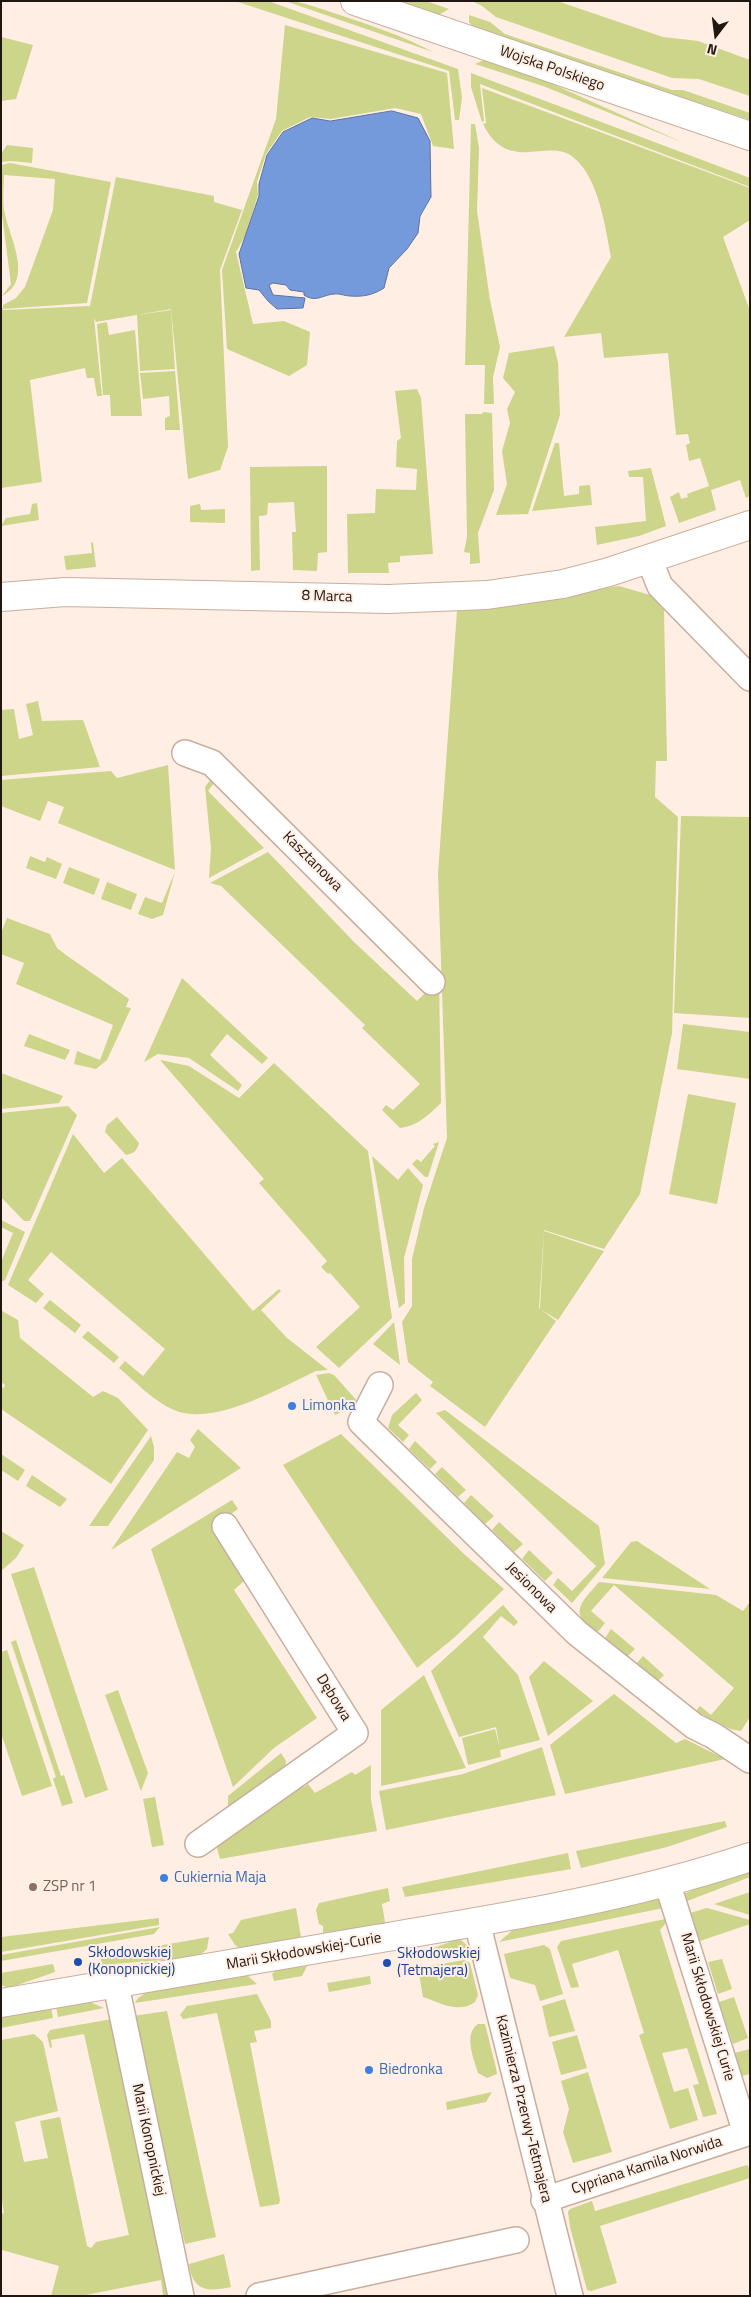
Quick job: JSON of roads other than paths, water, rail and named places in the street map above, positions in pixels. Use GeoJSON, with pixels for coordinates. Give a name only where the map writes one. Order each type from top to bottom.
{"type":"FeatureCollection","features":[{"type":"Feature","properties":{"kind":"street","name":"Wojska Polskiego"},"geometry":{"type":"LineString","coordinates":[[355,1],[750,136]]}},
{"type":"Feature","properties":{"kind":"street","name":"8 Marca"},"geometry":{"type":"LineString","coordinates":[[1,597],[65,592],[388,599],[487,595],[563,584],[649,559],[750,525]]}},
{"type":"Feature","properties":{"kind":"street"},"geometry":{"type":"LineString","coordinates":[[649,559],[660,586],[750,678]]}},
{"type":"Feature","properties":{"kind":"street","name":"Kasztanowa"},"geometry":{"type":"LineString","coordinates":[[185,753],[212,763],[432,982]]}},
{"type":"Feature","properties":{"kind":"street","name":"Jesionowa"},"geometry":{"type":"LineString","coordinates":[[380,1385],[361,1422],[577,1633],[694,1726],[714,1736],[750,1760]]}},
{"type":"Feature","properties":{"kind":"street","name":"Dębowa"},"geometry":{"type":"LineString","coordinates":[[198,1844],[355,1733],[225,1526]]}},
{"type":"Feature","properties":{"kind":"street","name":"Marii Skłodowskiej-Curie"},"geometry":{"type":"LineString","coordinates":[[1,2003],[116,1985],[606,1898],[750,1857]]}},
{"type":"Feature","properties":{"kind":"street","name":"Marii Skłodowskiej Curie"},"geometry":{"type":"LineString","coordinates":[[667,1882],[748,2132]]}},
{"type":"Feature","properties":{"kind":"street","name":"Kazimierza Przerwy-Tetmajera"},"geometry":{"type":"LineString","coordinates":[[477,1922],[544,2200],[570,2296]]}},
{"type":"Feature","properties":{"kind":"street","name":"Marii Konopnickiej"},"geometry":{"type":"LineString","coordinates":[[116,1985],[181,2296]]}},
{"type":"Feature","properties":{"kind":"street","name":"Cypriana Kamila Norwida"},"geometry":{"type":"LineString","coordinates":[[544,2200],[748,2132]]}},
{"type":"Feature","properties":{"kind":"street"},"geometry":{"type":"LineString","coordinates":[[259,2296],[516,2240]]}},
{"type":"Feature","properties":{"kind":"water"},"geometry":{"type":"Polygon","coordinates":[[[392,111],[418,118],[430,141],[431,197],[420,216],[418,233],[407,249],[389,268],[384,288],[364,296],[336,294],[312,298],[304,295],[304,292],[290,290],[286,285],[273,283],[269,285],[273,295],[305,298],[303,308],[277,309],[259,290],[246,288],[239,254],[259,196],[259,184],[267,155],[283,132],[312,118],[330,121],[392,111]]]}},
{"type":"Feature","properties":{"kind":"place","name":"Limonka"},"geometry":{"type":"Point","coordinates":[292,1406]}},
{"type":"Feature","properties":{"kind":"place","name":"Cukiernia Maja"},"geometry":{"type":"Point","coordinates":[164,1878]}},
{"type":"Feature","properties":{"kind":"place","name":"ZSP nr 1"},"geometry":{"type":"Point","coordinates":[33,1887]}},
{"type":"Feature","properties":{"kind":"place","name":"Skłodowskiej (Konopnickiej)"},"geometry":{"type":"Point","coordinates":[78,1962]}},
{"type":"Feature","properties":{"kind":"place","name":"Skłodowskiej (Tetmajera)"},"geometry":{"type":"Point","coordinates":[387,1963]}},
{"type":"Feature","properties":{"kind":"place","name":"Biedronka"},"geometry":{"type":"Point","coordinates":[369,2070]}}]}
